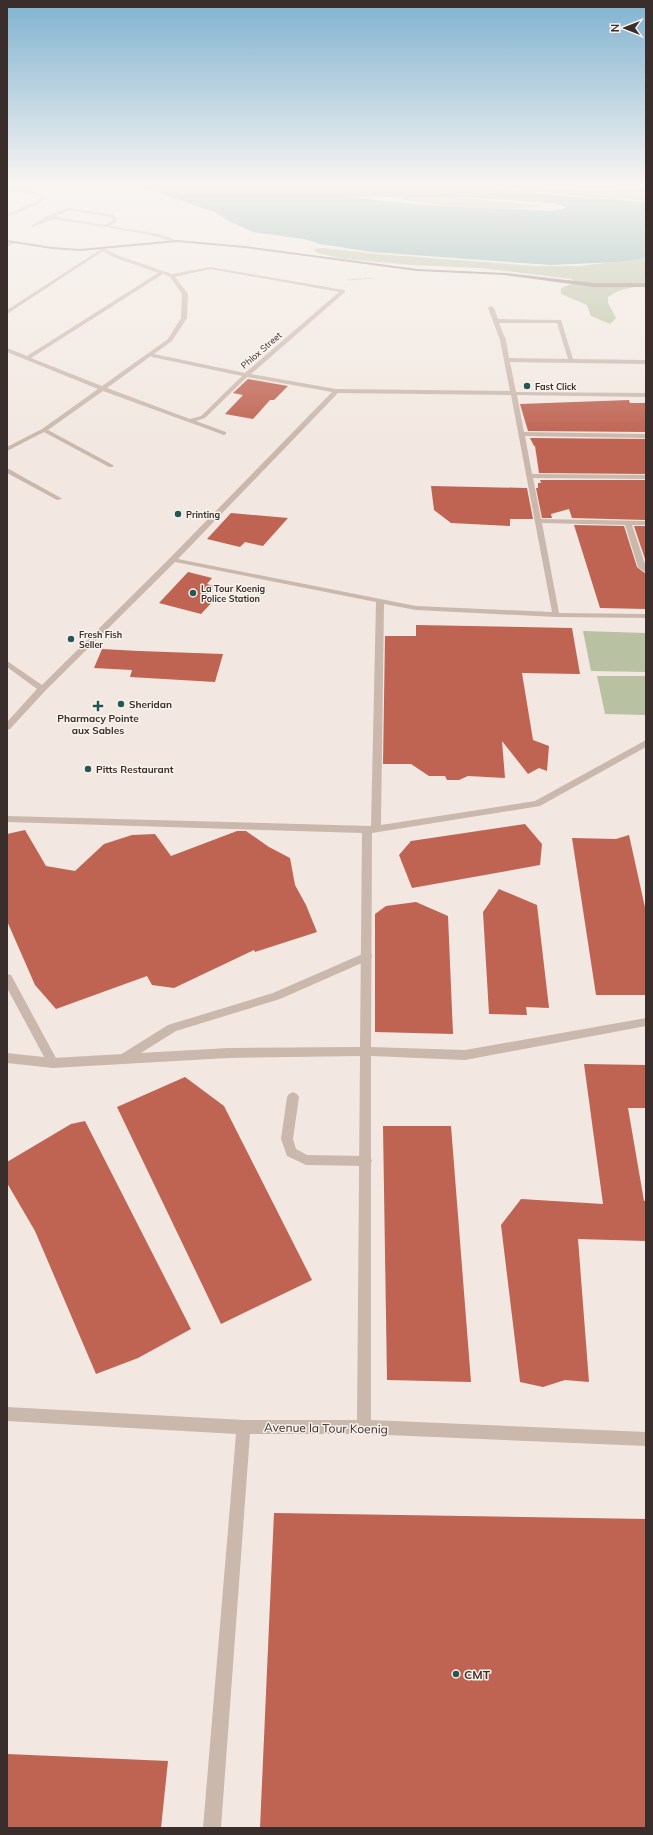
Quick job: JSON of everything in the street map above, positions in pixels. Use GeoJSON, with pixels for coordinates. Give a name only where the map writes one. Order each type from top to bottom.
{"type":"FeatureCollection","features":[{"type":"Feature","properties":{"kind":"main road"},"geometry":{"type":"LineString","coordinates":[[414,270],[505,274],[593,285],[646,285]]}},
{"type":"Feature","properties":{"kind":"street"},"geometry":{"type":"LineString","coordinates":[[7,312],[73,270]]}},
{"type":"Feature","properties":{"kind":"street"},"geometry":{"type":"LineString","coordinates":[[7,449],[44,430],[103,387],[152,355],[170,340],[184,318],[185,294],[172,276],[156,270]]}},
{"type":"Feature","properties":{"kind":"street","name":"Phlox Street"},"geometry":{"type":"LineString","coordinates":[[172,276],[202,270]]}},
{"type":"Feature","properties":{"kind":"street","name":"Phlox Street"},"geometry":{"type":"LineString","coordinates":[[190,421],[202,417],[246,375],[343,291],[219,270]]}},
{"type":"Feature","properties":{"kind":"street"},"geometry":{"type":"LineString","coordinates":[[27,358],[163,272]]}},
{"type":"Feature","properties":{"kind":"street"},"geometry":{"type":"LineString","coordinates":[[491,308],[504,340],[556,615]]}},
{"type":"Feature","properties":{"kind":"street"},"geometry":{"type":"LineString","coordinates":[[496,321],[559,321],[571,361]]}},
{"type":"Feature","properties":{"kind":"street"},"geometry":{"type":"LineString","coordinates":[[7,350],[103,387],[139,403],[224,433]]}},
{"type":"Feature","properties":{"kind":"street"},"geometry":{"type":"LineString","coordinates":[[152,355],[246,375],[336,391],[646,395]]}},
{"type":"Feature","properties":{"kind":"street"},"geometry":{"type":"LineString","coordinates":[[507,360],[646,362]]}},
{"type":"Feature","properties":{"kind":"street"},"geometry":{"type":"LineString","coordinates":[[7,727],[42,689],[173,560],[336,391]]}},
{"type":"Feature","properties":{"kind":"street"},"geometry":{"type":"LineString","coordinates":[[44,430],[111,466]]}},
{"type":"Feature","properties":{"kind":"street"},"geometry":{"type":"LineString","coordinates":[[521,434],[646,436]]}},
{"type":"Feature","properties":{"kind":"street"},"geometry":{"type":"LineString","coordinates":[[7,470],[59,499]]}},
{"type":"Feature","properties":{"kind":"street"},"geometry":{"type":"LineString","coordinates":[[529,476],[646,477]]}},
{"type":"Feature","properties":{"kind":"street"},"geometry":{"type":"LineString","coordinates":[[538,521],[646,523]]}},
{"type":"Feature","properties":{"kind":"street"},"geometry":{"type":"LineString","coordinates":[[628,523],[642,567],[646,571]]}},
{"type":"Feature","properties":{"kind":"street"},"geometry":{"type":"LineString","coordinates":[[173,560],[416,608],[556,615],[646,616]]}},
{"type":"Feature","properties":{"kind":"street"},"geometry":{"type":"LineString","coordinates":[[364,1427],[366,956],[380,601]]}},
{"type":"Feature","properties":{"kind":"street"},"geometry":{"type":"LineString","coordinates":[[7,663],[42,689]]}},
{"type":"Feature","properties":{"kind":"street"},"geometry":{"type":"LineString","coordinates":[[7,818],[371,829],[536,804],[646,743]]}},
{"type":"Feature","properties":{"kind":"street"},"geometry":{"type":"LineString","coordinates":[[124,1058],[172,1028],[276,996],[366,956]]}},
{"type":"Feature","properties":{"kind":"street"},"geometry":{"type":"LineString","coordinates":[[7,978],[53,1063]]}},
{"type":"Feature","properties":{"kind":"street"},"geometry":{"type":"LineString","coordinates":[[7,1058],[53,1063],[228,1053],[366,1051],[465,1055],[646,1022]]}},
{"type":"Feature","properties":{"kind":"street"},"geometry":{"type":"LineString","coordinates":[[293,1097],[288,1139],[292,1152],[306,1160],[366,1161]]}},
{"type":"Feature","properties":{"kind":"street","name":"Avenue la Tour Koenig"},"geometry":{"type":"LineString","coordinates":[[7,1414],[244,1427],[364,1427],[646,1439]]}},
{"type":"Feature","properties":{"kind":"street"},"geometry":{"type":"LineString","coordinates":[[212,1828],[244,1427]]}},
{"type":"Feature","properties":{"kind":"green space"},"geometry":{"type":"Polygon","coordinates":[[[494,270],[646,270],[646,284],[618,291],[608,297],[608,303],[616,318],[610,324],[591,316],[587,305],[561,294],[561,288],[575,283],[572,279],[494,270]]]}},
{"type":"Feature","properties":{"kind":"green space"},"geometry":{"type":"Polygon","coordinates":[[[583,631],[646,633],[646,672],[591,671],[583,631]]]}},
{"type":"Feature","properties":{"kind":"green space"},"geometry":{"type":"Polygon","coordinates":[[[597,676],[646,676],[646,715],[605,714],[597,676]]]}},
{"type":"Feature","properties":{"kind":"building"},"geometry":{"type":"Polygon","coordinates":[[[248,379],[288,386],[274,400],[270,400],[253,419],[225,414],[243,395],[233,393],[248,379]]]}},
{"type":"Feature","properties":{"kind":"building"},"geometry":{"type":"Polygon","coordinates":[[[629,400],[630,403],[646,403],[646,432],[528,431],[520,404],[629,400]]]}},
{"type":"Feature","properties":{"kind":"building"},"geometry":{"type":"Polygon","coordinates":[[[530,438],[646,439],[646,474],[539,473],[535,446],[530,438]]]}},
{"type":"Feature","properties":{"kind":"building"},"geometry":{"type":"Polygon","coordinates":[[[540,480],[646,480],[646,520],[572,518],[569,509],[551,514],[552,518],[542,518],[536,488],[538,488],[538,483],[541,483],[540,480]]]}},
{"type":"Feature","properties":{"kind":"building"},"geometry":{"type":"Polygon","coordinates":[[[431,486],[527,488],[533,519],[510,519],[510,526],[451,523],[434,510],[431,486]]]}},
{"type":"Feature","properties":{"kind":"building"},"geometry":{"type":"Polygon","coordinates":[[[231,513],[288,518],[263,546],[245,542],[240,547],[207,539],[231,513]]]}},
{"type":"Feature","properties":{"kind":"building"},"geometry":{"type":"Polygon","coordinates":[[[574,525],[624,526],[637,567],[646,574],[646,609],[600,608],[574,525]]]}},
{"type":"Feature","properties":{"kind":"building"},"geometry":{"type":"Polygon","coordinates":[[[634,526],[646,526],[646,562],[634,526]]]}},
{"type":"Feature","properties":{"kind":"building","name":"La Tour Koenig Police Station"},"geometry":{"type":"Polygon","coordinates":[[[188,572],[212,578],[207,584],[214,586],[206,595],[216,598],[201,614],[159,603],[188,572]]]}},
{"type":"Feature","properties":{"kind":"building"},"geometry":{"type":"Polygon","coordinates":[[[416,625],[572,628],[580,674],[522,673],[533,740],[549,746],[547,771],[539,768],[528,774],[502,741],[505,778],[468,776],[459,780],[447,780],[445,776],[429,776],[411,764],[383,764],[385,636],[416,636],[416,625]]]}},
{"type":"Feature","properties":{"kind":"building"},"geometry":{"type":"Polygon","coordinates":[[[102,649],[223,654],[215,682],[130,677],[132,670],[94,668],[102,649]]]}},
{"type":"Feature","properties":{"kind":"building"},"geometry":{"type":"Polygon","coordinates":[[[525,824],[542,844],[540,865],[412,888],[399,855],[411,841],[525,824]]]}},
{"type":"Feature","properties":{"kind":"building"},"geometry":{"type":"Polygon","coordinates":[[[25,830],[46,866],[75,871],[104,844],[132,835],[155,834],[171,856],[237,831],[246,831],[269,847],[290,858],[295,885],[306,905],[317,932],[255,952],[254,950],[174,988],[152,985],[147,976],[56,1009],[35,985],[7,921],[7,834],[25,830]]]}},
{"type":"Feature","properties":{"kind":"building"},"geometry":{"type":"Polygon","coordinates":[[[629,835],[646,912],[646,995],[596,995],[572,838],[616,839],[629,835]]]}},
{"type":"Feature","properties":{"kind":"building"},"geometry":{"type":"Polygon","coordinates":[[[499,889],[537,905],[549,1008],[526,1007],[527,1015],[489,1014],[483,912],[499,889]]]}},
{"type":"Feature","properties":{"kind":"building"},"geometry":{"type":"Polygon","coordinates":[[[416,902],[448,916],[453,1034],[375,1032],[375,914],[386,906],[416,902]]]}},
{"type":"Feature","properties":{"kind":"building"},"geometry":{"type":"Polygon","coordinates":[[[584,1064],[646,1065],[646,1108],[628,1108],[644,1201],[646,1201],[646,1241],[578,1239],[589,1382],[565,1380],[543,1387],[520,1382],[501,1225],[521,1199],[603,1204],[584,1064]]]}},
{"type":"Feature","properties":{"kind":"building"},"geometry":{"type":"Polygon","coordinates":[[[185,1077],[224,1106],[312,1280],[221,1324],[117,1107],[185,1077]]]}},
{"type":"Feature","properties":{"kind":"building"},"geometry":{"type":"Polygon","coordinates":[[[85,1121],[191,1329],[138,1358],[96,1374],[35,1231],[7,1183],[7,1162],[71,1124],[85,1121]]]}},
{"type":"Feature","properties":{"kind":"building"},"geometry":{"type":"Polygon","coordinates":[[[383,1126],[451,1126],[471,1382],[387,1380],[383,1126]]]}},
{"type":"Feature","properties":{"kind":"building","name":"CMT"},"geometry":{"type":"Polygon","coordinates":[[[274,1513],[646,1519],[646,1828],[260,1828],[274,1513]]]}},
{"type":"Feature","properties":{"kind":"building"},"geometry":{"type":"Polygon","coordinates":[[[7,1754],[168,1761],[161,1828],[7,1828],[7,1754]]]}},
{"type":"Feature","properties":{"kind":"place","name":"Fast Click"},"geometry":{"type":"Point","coordinates":[527,386]}},
{"type":"Feature","properties":{"kind":"place","name":"Printing"},"geometry":{"type":"Point","coordinates":[178,514]}},
{"type":"Feature","properties":{"kind":"place","name":"La Tour Koenig Police Station"},"geometry":{"type":"Point","coordinates":[193,593]}},
{"type":"Feature","properties":{"kind":"place","name":"Fresh Fish Seller"},"geometry":{"type":"Point","coordinates":[71,639]}},
{"type":"Feature","properties":{"kind":"place","name":"Sheridan"},"geometry":{"type":"Point","coordinates":[121,704]}},
{"type":"Feature","properties":{"kind":"place","name":"Pharmacy Pointe aux Sables"},"geometry":{"type":"Point","coordinates":[98,706]}},
{"type":"Feature","properties":{"kind":"place","name":"Pitts Restaurant"},"geometry":{"type":"Point","coordinates":[88,769]}},
{"type":"Feature","properties":{"kind":"place","name":"CMT"},"geometry":{"type":"Point","coordinates":[456,1674]}}]}
